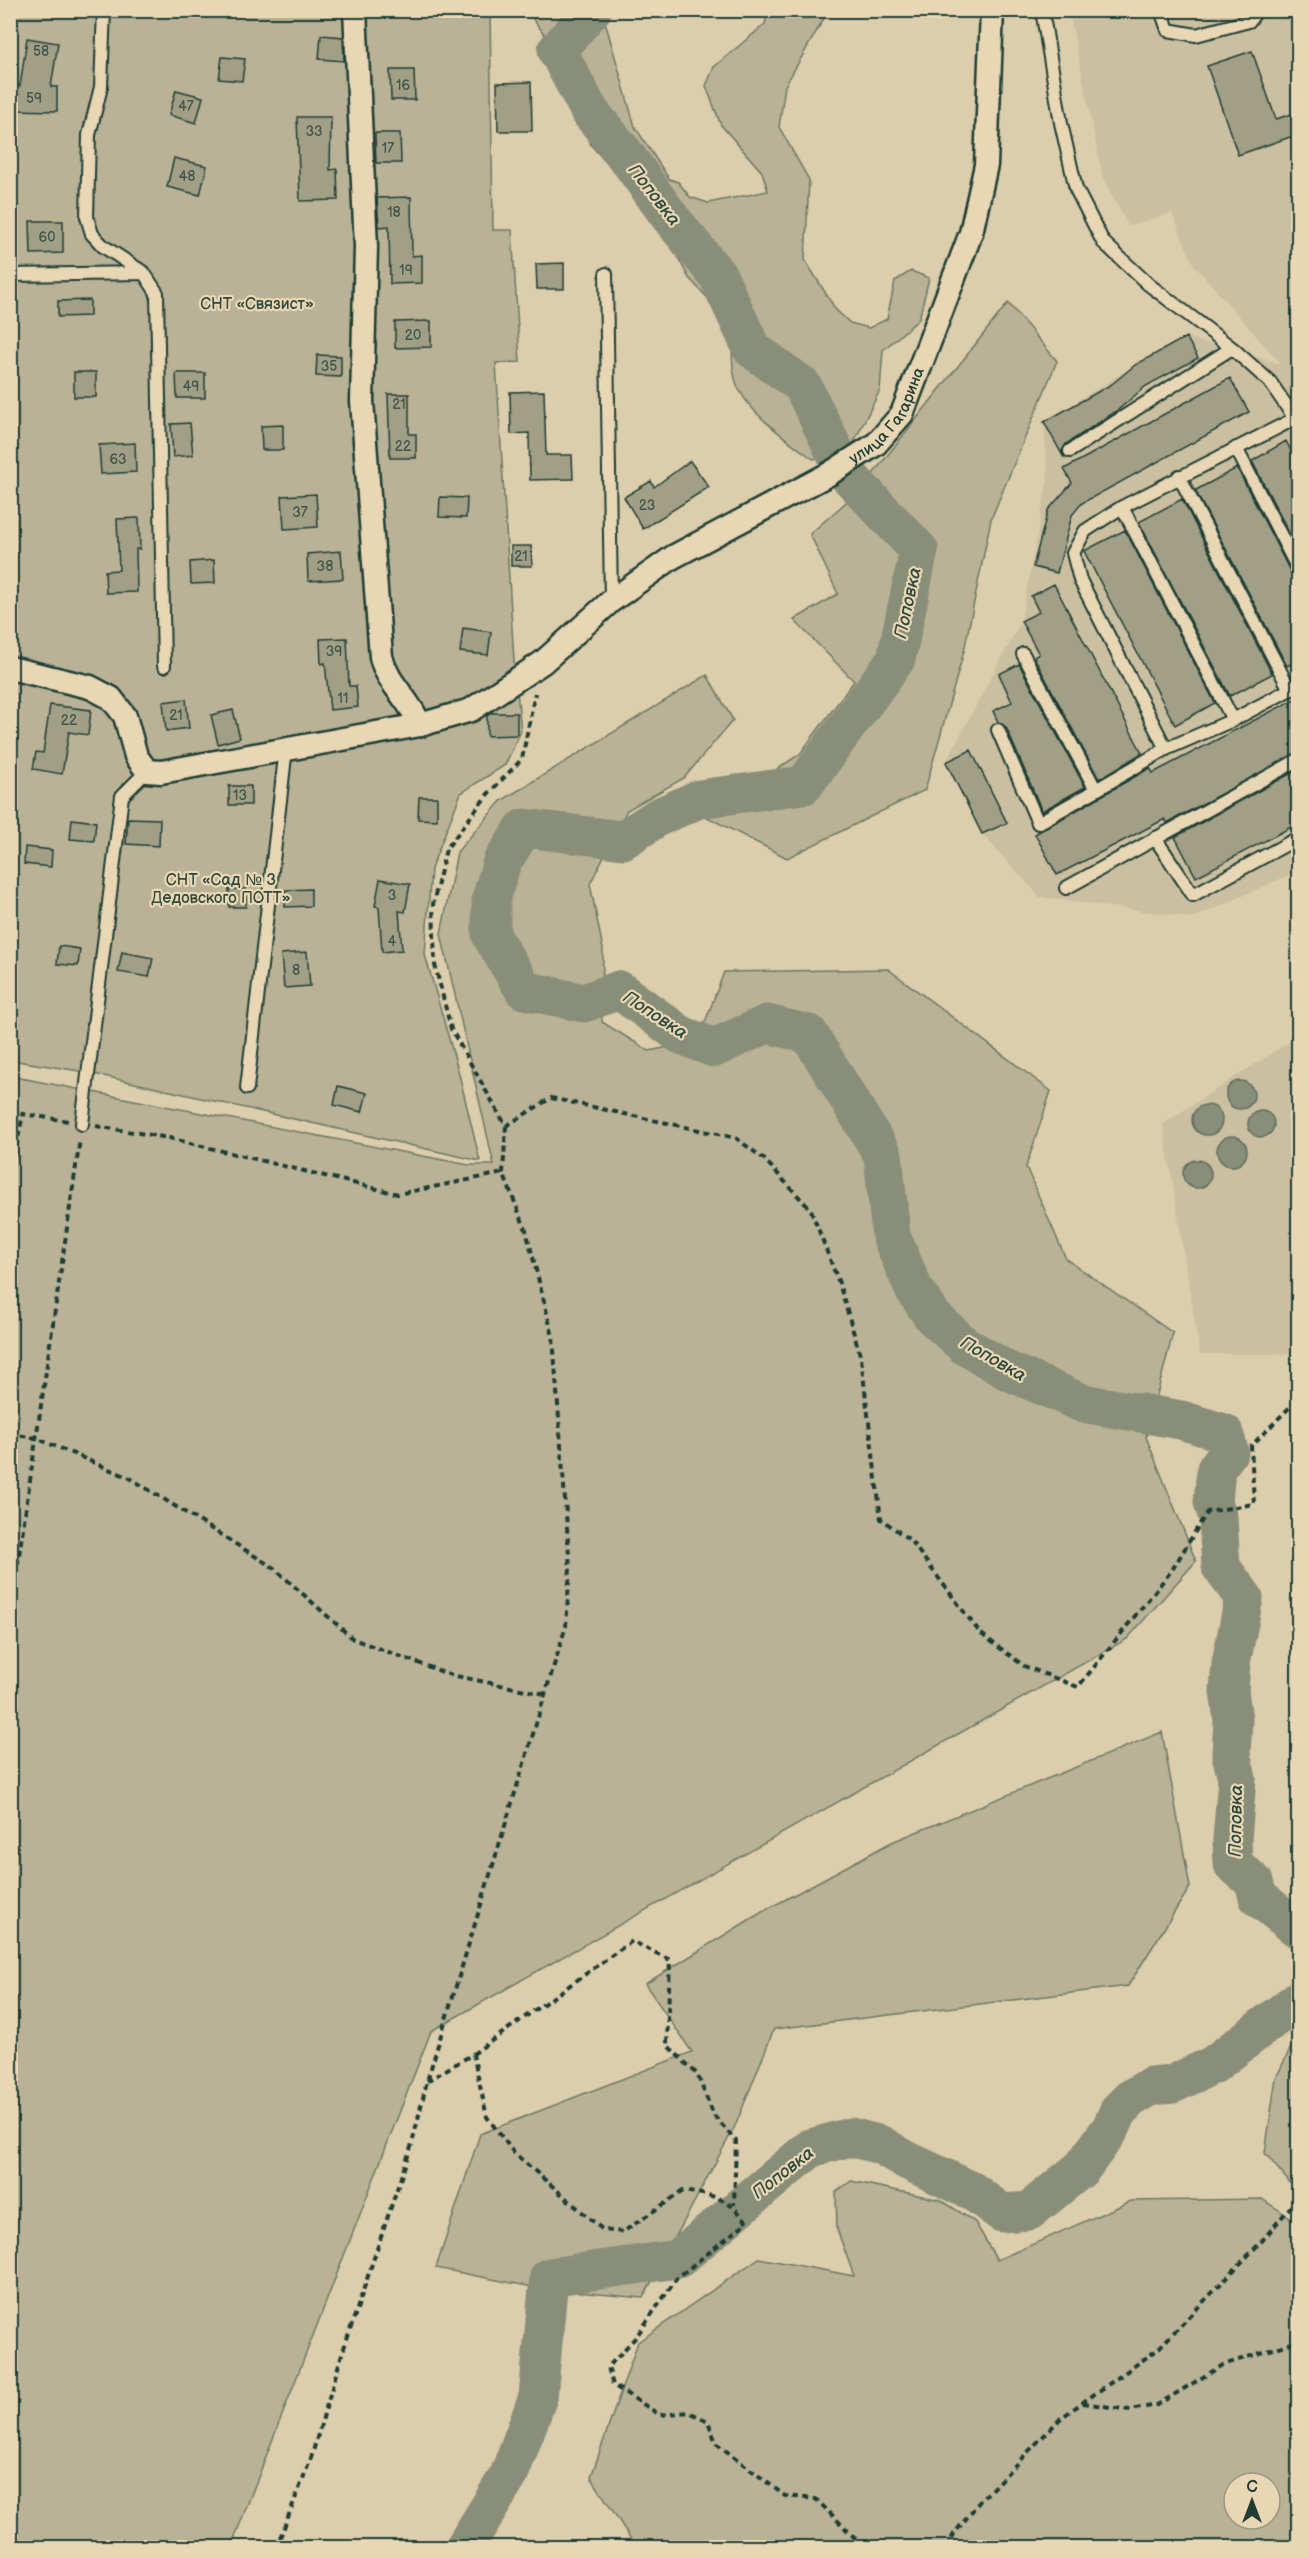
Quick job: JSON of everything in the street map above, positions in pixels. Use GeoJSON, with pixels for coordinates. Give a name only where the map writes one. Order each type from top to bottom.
{"type":"FeatureCollection","features":[{"type":"Feature","properties":{"kind":"street"},"geometry":{"type":"LineString","coordinates":[[356,10],[366,247],[362,401],[381,657],[385,671],[413,707],[420,725]]}},
{"type":"Feature","properties":{"kind":"street","name":"улица Гагарина"},"geometry":{"type":"LineString","coordinates":[[147,771],[161,772],[420,725],[471,710],[543,662],[610,601],[674,557],[829,474],[876,444],[902,414],[971,233],[986,165],[993,10]]}},
{"type":"Feature","properties":{"kind":"street"},"geometry":{"type":"LineString","coordinates":[[10,668],[90,687],[111,698],[125,716],[136,756],[147,771]]}},
{"type":"Feature","properties":{"kind":"lane"},"geometry":{"type":"LineString","coordinates":[[104,10],[101,87],[89,135],[87,217],[92,234],[103,246],[144,273],[158,293],[164,666]]}},
{"type":"Feature","properties":{"kind":"lane"},"geometry":{"type":"LineString","coordinates":[[1042,10],[1061,123],[1076,189],[1103,242],[1148,284],[1232,348],[1270,382],[1298,419],[1122,507],[1085,531],[1073,553],[1080,580],[1166,749]]}},
{"type":"Feature","properties":{"kind":"lane"},"geometry":{"type":"LineString","coordinates":[[1161,10],[1168,30],[1196,35],[1249,21],[1257,10]]}},
{"type":"Feature","properties":{"kind":"lane"},"geometry":{"type":"LineString","coordinates":[[10,275],[144,273]]}},
{"type":"Feature","properties":{"kind":"lane"},"geometry":{"type":"LineString","coordinates":[[606,274],[610,601]]}},
{"type":"Feature","properties":{"kind":"lane"},"geometry":{"type":"LineString","coordinates":[[1070,451],[1232,348]]}},
{"type":"Feature","properties":{"kind":"lane"},"geometry":{"type":"LineString","coordinates":[[1236,448],[1299,569]]}},
{"type":"Feature","properties":{"kind":"lane"},"geometry":{"type":"LineString","coordinates":[[998,730],[1038,823],[1166,749],[1233,720],[1294,688],[1179,477]]}},
{"type":"Feature","properties":{"kind":"lane"},"geometry":{"type":"LineString","coordinates":[[1122,507],[1233,720]]}},
{"type":"Feature","properties":{"kind":"lane"},"geometry":{"type":"LineString","coordinates":[[1023,654],[1096,790]]}},
{"type":"Feature","properties":{"kind":"lane"},"geometry":{"type":"LineString","coordinates":[[247,1088],[286,748]]}},
{"type":"Feature","properties":{"kind":"lane"},"geometry":{"type":"LineString","coordinates":[[1066,888],[1299,760]]}},
{"type":"Feature","properties":{"kind":"lane"},"geometry":{"type":"LineString","coordinates":[[82,1124],[122,796],[147,771]]}},
{"type":"Feature","properties":{"kind":"lane"},"geometry":{"type":"LineString","coordinates":[[1155,838],[1193,895],[1299,838]]}},
{"type":"Feature","properties":{"kind":"path"},"geometry":{"type":"LineString","coordinates":[[276,2547],[311,2458],[342,2354],[412,2145],[427,2081],[566,1626],[570,1568],[553,1337],[526,1230],[502,1173],[507,1126],[451,1029],[435,965],[433,904],[446,849],[488,794],[522,759],[543,662]]}},
{"type":"Feature","properties":{"kind":"path"},"geometry":{"type":"LineString","coordinates":[[507,1126],[551,1098],[736,1138],[765,1159],[811,1210],[839,1283],[861,1358],[882,1519],[910,1540],[980,1633],[1024,1666],[1078,1687],[1172,1570],[1207,1512],[1254,1504],[1251,1446],[1299,1399]]}},
{"type":"Feature","properties":{"kind":"path"},"geometry":{"type":"LineString","coordinates":[[10,1112],[169,1138],[398,1194],[502,1173]]}},
{"type":"Feature","properties":{"kind":"path"},"geometry":{"type":"LineString","coordinates":[[10,1178],[24,1114]]}},
{"type":"Feature","properties":{"kind":"path"},"geometry":{"type":"LineString","coordinates":[[10,1617],[82,1124]]}},
{"type":"Feature","properties":{"kind":"path"},"geometry":{"type":"LineString","coordinates":[[10,1434],[36,1438],[130,1478],[274,1568],[353,1639],[451,1674],[545,1694]]}},
{"type":"Feature","properties":{"kind":"path"},"geometry":{"type":"LineString","coordinates":[[427,2081],[473,2054],[632,1941],[670,1960],[668,2045],[697,2074],[714,2116],[736,2141],[734,2205]]}},
{"type":"Feature","properties":{"kind":"path"},"geometry":{"type":"LineString","coordinates":[[473,2054],[487,2117],[514,2153],[603,2230],[623,2232],[683,2191],[711,2195],[734,2205],[747,2222],[677,2278],[636,2337],[608,2367],[613,2385],[660,2415],[689,2412],[708,2421],[716,2443],[785,2496],[816,2499],[865,2547]]}},
{"type":"Feature","properties":{"kind":"path"},"geometry":{"type":"LineString","coordinates":[[946,2547],[980,2501],[1062,2417],[1157,2350],[1261,2242],[1299,2198]]}},
{"type":"Feature","properties":{"kind":"path"},"geometry":{"type":"LineString","coordinates":[[1083,2403],[1130,2410],[1157,2405],[1223,2365],[1299,2342]]}},
{"type":"Feature","properties":{"kind":"shaded area"},"geometry":{"type":"Polygon","coordinates":[[[1069,11],[1298,11],[1298,871],[1193,918],[1040,897],[982,834],[946,762],[1021,621],[1048,478],[1044,422],[1135,365],[1186,337],[1281,364],[1194,265],[1172,213],[1128,226],[1103,178],[1069,11]]]}},
{"type":"Feature","properties":{"kind":"shaded area"},"geometry":{"type":"Polygon","coordinates":[[[1298,1036],[1298,1354],[1200,1354],[1163,1124],[1298,1036]]]}},
{"type":"Feature","properties":{"kind":"shaded area"},"geometry":{"type":"Polygon","coordinates":[[[1240,1081],[1250,1085],[1254,1095],[1250,1105],[1240,1109],[1230,1105],[1226,1095],[1230,1085],[1240,1081]]]}},
{"type":"Feature","properties":{"kind":"shaded area"},"geometry":{"type":"Polygon","coordinates":[[[1207,1105],[1218,1109],[1222,1120],[1218,1131],[1207,1135],[1196,1131],[1192,1120],[1196,1109],[1207,1105]]]}},
{"type":"Feature","properties":{"kind":"shaded area"},"geometry":{"type":"Polygon","coordinates":[[[1261,1111],[1270,1115],[1274,1124],[1270,1133],[1261,1137],[1252,1133],[1248,1124],[1252,1115],[1261,1111]]]}},
{"type":"Feature","properties":{"kind":"shaded area"},"geometry":{"type":"Polygon","coordinates":[[[1232,1136],[1242,1141],[1247,1151],[1242,1161],[1232,1166],[1222,1161],[1217,1151],[1222,1141],[1232,1136]]]}},
{"type":"Feature","properties":{"kind":"shaded area"},"geometry":{"type":"Polygon","coordinates":[[[1197,1160],[1207,1164],[1211,1174],[1207,1184],[1197,1188],[1187,1184],[1183,1174],[1187,1164],[1197,1160]]]}},
{"type":"Feature","properties":{"kind":"green space","name":"СНТ «Связист»"},"geometry":{"type":"Polygon","coordinates":[[[10,11],[490,11],[493,230],[512,230],[520,362],[496,363],[514,661],[521,731],[505,765],[461,793],[431,869],[425,955],[458,1070],[480,1161],[86,1072],[11,1060],[10,11]]]}},
{"type":"Feature","properties":{"kind":"green space"},"geometry":{"type":"Polygon","coordinates":[[[527,11],[602,11],[635,127],[669,179],[678,182],[690,197],[708,203],[768,191],[762,172],[721,125],[706,86],[714,67],[765,24],[768,11],[825,11],[827,13],[785,86],[779,127],[809,180],[805,260],[836,310],[850,323],[869,328],[887,319],[895,281],[911,271],[929,278],[919,319],[883,350],[880,390],[853,444],[836,455],[813,459],[770,426],[743,396],[733,370],[732,324],[689,278],[660,224],[591,145],[548,39],[527,11]]]}},
{"type":"Feature","properties":{"kind":"green space"},"geometry":{"type":"Polygon","coordinates":[[[1008,303],[1057,361],[991,519],[964,651],[925,790],[787,858],[705,816],[800,754],[854,681],[794,620],[838,594],[810,534],[861,489],[1008,303]]]}},
{"type":"Feature","properties":{"kind":"green space"},"geometry":{"type":"Polygon","coordinates":[[[707,675],[733,720],[684,778],[627,810],[590,884],[603,949],[602,1022],[649,1051],[698,1041],[724,972],[888,969],[1051,1091],[1026,1167],[1066,1259],[1173,1333],[1146,1437],[1196,1561],[1127,1639],[431,2031],[231,2547],[11,2547],[10,1076],[469,1165],[494,1165],[441,934],[457,852],[501,801],[707,675]]]}},
{"type":"Feature","properties":{"kind":"green space"},"geometry":{"type":"Polygon","coordinates":[[[1162,1732],[1190,1887],[1128,1986],[774,2029],[736,2124],[643,2298],[543,2289],[436,2268],[480,2134],[692,2052],[645,1984],[762,1912],[892,1842],[1162,1732]]]}},
{"type":"Feature","properties":{"kind":"green space"},"geometry":{"type":"Polygon","coordinates":[[[1298,2033],[1298,2193],[1265,2153],[1276,2078],[1298,2033]]]}},
{"type":"Feature","properties":{"kind":"green space"},"geometry":{"type":"Polygon","coordinates":[[[851,2181],[941,2200],[975,2222],[997,2260],[1131,2201],[1262,2199],[1298,2223],[1298,2547],[636,2547],[591,2477],[638,2342],[759,2258],[854,2276],[837,2229],[836,2192],[851,2181]]]}},
{"type":"Feature","properties":{"kind":"building"},"geometry":{"type":"Polygon","coordinates":[[[321,35],[343,37],[344,61],[319,59],[321,35]]]}},
{"type":"Feature","properties":{"kind":"building"},"geometry":{"type":"Polygon","coordinates":[[[27,38],[58,43],[51,87],[57,87],[57,111],[11,110],[11,86],[20,86],[27,38]]]}},
{"type":"Feature","properties":{"kind":"building"},"geometry":{"type":"Polygon","coordinates":[[[1252,51],[1276,119],[1299,112],[1299,134],[1238,155],[1207,66],[1252,51]]]}},
{"type":"Feature","properties":{"kind":"building"},"geometry":{"type":"Polygon","coordinates":[[[222,57],[245,59],[242,81],[219,79],[222,57]]]}},
{"type":"Feature","properties":{"kind":"building"},"geometry":{"type":"Polygon","coordinates":[[[390,70],[414,70],[415,100],[391,100],[390,70]]]}},
{"type":"Feature","properties":{"kind":"building"},"geometry":{"type":"Polygon","coordinates":[[[531,82],[532,131],[498,131],[497,83],[531,82]]]}},
{"type":"Feature","properties":{"kind":"building"},"geometry":{"type":"Polygon","coordinates":[[[176,90],[203,97],[196,123],[169,115],[176,90]]]}},
{"type":"Feature","properties":{"kind":"building"},"geometry":{"type":"Polygon","coordinates":[[[297,117],[331,117],[330,170],[337,169],[338,200],[300,201],[297,117]]]}},
{"type":"Feature","properties":{"kind":"building"},"geometry":{"type":"Polygon","coordinates":[[[375,133],[400,133],[401,163],[376,163],[375,133]]]}},
{"type":"Feature","properties":{"kind":"building"},"geometry":{"type":"Polygon","coordinates":[[[174,158],[207,166],[200,195],[167,187],[174,158]]]}},
{"type":"Feature","properties":{"kind":"building"},"geometry":{"type":"Polygon","coordinates":[[[411,197],[412,256],[422,255],[422,283],[390,284],[389,226],[379,227],[377,198],[411,197]]]}},
{"type":"Feature","properties":{"kind":"building"},"geometry":{"type":"Polygon","coordinates":[[[30,221],[63,221],[63,253],[31,254],[30,221]]]}},
{"type":"Feature","properties":{"kind":"building"},"geometry":{"type":"Polygon","coordinates":[[[564,263],[564,289],[537,289],[536,264],[564,263]]]}},
{"type":"Feature","properties":{"kind":"building"},"geometry":{"type":"Polygon","coordinates":[[[90,300],[90,316],[58,317],[58,301],[90,300]]]}},
{"type":"Feature","properties":{"kind":"building"},"geometry":{"type":"Polygon","coordinates":[[[431,321],[431,347],[395,348],[395,322],[431,321]]]}},
{"type":"Feature","properties":{"kind":"building"},"geometry":{"type":"Polygon","coordinates":[[[1186,337],[1198,358],[1146,386],[1118,410],[1066,444],[1062,451],[1064,458],[1044,422],[1112,384],[1135,365],[1186,337]]]}},
{"type":"Feature","properties":{"kind":"building"},"geometry":{"type":"Polygon","coordinates":[[[317,355],[341,356],[341,377],[316,376],[317,355]]]}},
{"type":"Feature","properties":{"kind":"building"},"geometry":{"type":"Polygon","coordinates":[[[74,372],[96,372],[96,397],[74,397],[74,372]]]}},
{"type":"Feature","properties":{"kind":"building"},"geometry":{"type":"Polygon","coordinates":[[[176,373],[205,373],[205,398],[177,398],[176,373]]]}},
{"type":"Feature","properties":{"kind":"building"},"geometry":{"type":"Polygon","coordinates":[[[1230,378],[1249,412],[1082,503],[1072,515],[1057,573],[1033,567],[1048,510],[1072,483],[1064,469],[1230,378]]]}},
{"type":"Feature","properties":{"kind":"building"},"geometry":{"type":"Polygon","coordinates":[[[544,391],[546,455],[572,455],[573,479],[530,480],[529,433],[511,434],[510,392],[544,391]]]}},
{"type":"Feature","properties":{"kind":"building"},"geometry":{"type":"Polygon","coordinates":[[[388,394],[409,394],[409,434],[416,434],[416,458],[390,458],[388,394]]]}},
{"type":"Feature","properties":{"kind":"building"},"geometry":{"type":"Polygon","coordinates":[[[190,423],[193,455],[173,457],[171,424],[190,423]]]}},
{"type":"Feature","properties":{"kind":"building"},"geometry":{"type":"Polygon","coordinates":[[[283,425],[283,450],[262,450],[261,426],[283,425]]]}},
{"type":"Feature","properties":{"kind":"building"},"geometry":{"type":"Polygon","coordinates":[[[1286,441],[1299,466],[1299,552],[1252,461],[1286,441]]]}},
{"type":"Feature","properties":{"kind":"building"},"geometry":{"type":"Polygon","coordinates":[[[135,443],[136,472],[101,474],[99,445],[135,443]]]}},
{"type":"Feature","properties":{"kind":"building"},"geometry":{"type":"Polygon","coordinates":[[[690,461],[709,487],[643,529],[624,497],[651,481],[654,487],[690,461]]]}},
{"type":"Feature","properties":{"kind":"building"},"geometry":{"type":"Polygon","coordinates":[[[1237,468],[1291,573],[1299,577],[1299,660],[1287,666],[1196,492],[1237,468]]]}},
{"type":"Feature","properties":{"kind":"building"},"geometry":{"type":"Polygon","coordinates":[[[316,494],[318,527],[284,529],[282,496],[316,494]]]}},
{"type":"Feature","properties":{"kind":"building"},"geometry":{"type":"Polygon","coordinates":[[[440,497],[467,498],[466,518],[439,517],[440,497]]]}},
{"type":"Feature","properties":{"kind":"building"},"geometry":{"type":"Polygon","coordinates":[[[1182,499],[1272,674],[1230,696],[1139,522],[1182,499]]]}},
{"type":"Feature","properties":{"kind":"building"},"geometry":{"type":"Polygon","coordinates":[[[139,518],[140,549],[136,549],[137,592],[106,593],[105,571],[119,570],[117,519],[139,518]]]}},
{"type":"Feature","properties":{"kind":"building"},"geometry":{"type":"Polygon","coordinates":[[[1125,530],[1215,703],[1175,725],[1084,551],[1125,530]]]}},
{"type":"Feature","properties":{"kind":"building"},"geometry":{"type":"Polygon","coordinates":[[[511,546],[531,546],[532,566],[511,566],[511,546]]]}},
{"type":"Feature","properties":{"kind":"building"},"geometry":{"type":"Polygon","coordinates":[[[341,551],[343,579],[308,581],[307,554],[341,551]]]}},
{"type":"Feature","properties":{"kind":"building"},"geometry":{"type":"Polygon","coordinates":[[[214,560],[215,583],[191,584],[190,562],[214,560]]]}},
{"type":"Feature","properties":{"kind":"building"},"geometry":{"type":"Polygon","coordinates":[[[1054,584],[1142,753],[1099,779],[1034,657],[1039,654],[1021,621],[1039,612],[1031,596],[1054,584]]]}},
{"type":"Feature","properties":{"kind":"building"},"geometry":{"type":"Polygon","coordinates":[[[463,628],[491,632],[488,655],[460,652],[463,628]]]}},
{"type":"Feature","properties":{"kind":"building"},"geometry":{"type":"Polygon","coordinates":[[[347,638],[349,686],[356,686],[358,707],[330,710],[325,663],[321,664],[320,639],[347,638]]]}},
{"type":"Feature","properties":{"kind":"building"},"geometry":{"type":"Polygon","coordinates":[[[1019,664],[1085,787],[1042,811],[1006,727],[998,722],[993,711],[1012,702],[999,674],[1019,664]]]}},
{"type":"Feature","properties":{"kind":"building"},"geometry":{"type":"Polygon","coordinates":[[[1299,697],[1299,752],[1167,823],[1165,819],[1057,875],[1035,834],[1150,768],[1153,773],[1299,697]]]}},
{"type":"Feature","properties":{"kind":"building"},"geometry":{"type":"Polygon","coordinates":[[[186,699],[189,728],[166,731],[163,702],[186,699]]]}},
{"type":"Feature","properties":{"kind":"building"},"geometry":{"type":"Polygon","coordinates":[[[50,705],[91,710],[88,735],[69,732],[62,774],[33,769],[36,752],[43,753],[50,705]]]}},
{"type":"Feature","properties":{"kind":"building"},"geometry":{"type":"Polygon","coordinates":[[[233,710],[240,738],[218,744],[211,715],[233,710]]]}},
{"type":"Feature","properties":{"kind":"building"},"geometry":{"type":"Polygon","coordinates":[[[491,713],[517,713],[517,735],[487,736],[487,716],[491,713]]]}},
{"type":"Feature","properties":{"kind":"building"},"geometry":{"type":"Polygon","coordinates":[[[971,750],[1007,823],[982,834],[946,762],[971,750]]]}},
{"type":"Feature","properties":{"kind":"building"},"geometry":{"type":"Polygon","coordinates":[[[1299,769],[1299,823],[1196,877],[1175,837],[1299,769]]]}},
{"type":"Feature","properties":{"kind":"building"},"geometry":{"type":"Polygon","coordinates":[[[229,786],[251,786],[251,805],[229,805],[229,786]]]}},
{"type":"Feature","properties":{"kind":"building"},"geometry":{"type":"Polygon","coordinates":[[[419,797],[437,797],[437,820],[418,819],[419,797]]]}},
{"type":"Feature","properties":{"kind":"building"},"geometry":{"type":"Polygon","coordinates":[[[128,818],[160,819],[159,846],[126,844],[128,818]]]}},
{"type":"Feature","properties":{"kind":"building"},"geometry":{"type":"Polygon","coordinates":[[[72,819],[96,822],[94,841],[70,839],[72,819]]]}},
{"type":"Feature","properties":{"kind":"building"},"geometry":{"type":"Polygon","coordinates":[[[25,847],[52,850],[51,867],[24,864],[25,847]]]}},
{"type":"Feature","properties":{"kind":"building"},"geometry":{"type":"Polygon","coordinates":[[[380,879],[410,884],[405,912],[399,911],[402,950],[382,952],[379,907],[375,906],[380,879]]]}},
{"type":"Feature","properties":{"kind":"building"},"geometry":{"type":"Polygon","coordinates":[[[229,889],[246,889],[246,907],[229,907],[229,889]]]}},
{"type":"Feature","properties":{"kind":"building"},"geometry":{"type":"Polygon","coordinates":[[[311,889],[311,906],[285,907],[285,890],[311,889]]]}},
{"type":"Feature","properties":{"kind":"building"},"geometry":{"type":"Polygon","coordinates":[[[59,946],[80,949],[78,966],[57,964],[59,946]]]}},
{"type":"Feature","properties":{"kind":"building"},"geometry":{"type":"Polygon","coordinates":[[[122,952],[153,958],[149,977],[118,972],[122,952]]]}},
{"type":"Feature","properties":{"kind":"building"},"geometry":{"type":"Polygon","coordinates":[[[307,952],[310,986],[284,988],[281,954],[307,952]]]}},
{"type":"Feature","properties":{"kind":"building"},"geometry":{"type":"Polygon","coordinates":[[[338,1086],[367,1093],[362,1112],[334,1105],[338,1086]]]}},
{"type":"Feature","properties":{"kind":"waterway","name":"Поповка"},"geometry":{"type":"LineString","coordinates":[[592,10],[557,50],[590,112],[718,276],[752,349],[802,385],[845,472],[919,550],[896,659],[804,785],[699,799],[658,817],[623,840],[524,828],[502,862],[491,899],[491,935],[524,990],[584,1003],[619,990],[681,1035],[714,1048],[767,1024],[809,1034],[883,1155],[891,1236],[914,1289],[933,1317],[964,1345],[1008,1371],[1082,1403],[1181,1420],[1224,1433],[1229,1451],[1216,1469],[1213,1502],[1218,1518],[1221,1567],[1244,1598],[1231,1663],[1229,1691],[1233,1720],[1231,1754],[1237,1779],[1232,1839],[1233,1864],[1254,1882],[1258,1897],[1298,1929]]}},
{"type":"Feature","properties":{"kind":"waterway","name":"Поповка"},"geometry":{"type":"LineString","coordinates":[[464,2548],[509,2475],[538,2397],[549,2277],[678,2259],[811,2148],[850,2137],[881,2145],[904,2159],[972,2191],[1002,2213],[1029,2211],[1082,2168],[1111,2128],[1119,2110],[1130,2099],[1151,2086],[1173,2084],[1213,2065],[1298,2000]]}},
{"type":"Feature","properties":{"kind":"park label","name":"СНТ «Сад № 3 Дедовского ПОТТ»"},"geometry":{"type":"Point","coordinates":[221,889]}}]}
